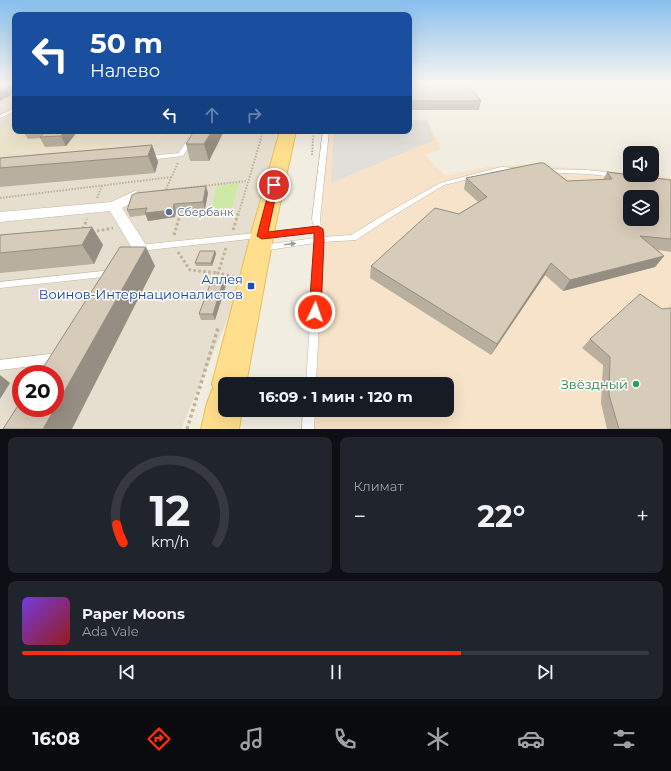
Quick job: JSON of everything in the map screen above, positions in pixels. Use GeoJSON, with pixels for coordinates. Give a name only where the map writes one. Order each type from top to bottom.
{"type":"FeatureCollection","features":[{"type":"Feature","properties":{"kind":"main road"},"geometry":{"type":"LineString","coordinates":[[231,377],[287,134]]}},
{"type":"Feature","properties":{"kind":"main road"},"geometry":{"type":"LineString","coordinates":[[220,429],[222,417]]}},
{"type":"Feature","properties":{"kind":"street"},"geometry":{"type":"LineString","coordinates":[[0,217],[114,206],[135,195]]}},
{"type":"Feature","properties":{"kind":"street"},"geometry":{"type":"LineString","coordinates":[[114,206],[126,226],[137,250]]}},
{"type":"Feature","properties":{"kind":"lane"},"geometry":{"type":"LineString","coordinates":[[0,117],[12,111]]}},
{"type":"Feature","properties":{"kind":"lane"},"geometry":{"type":"LineString","coordinates":[[142,158],[181,155],[194,134]]}},
{"type":"Feature","properties":{"kind":"lane"},"geometry":{"type":"LineString","coordinates":[[311,377],[319,240],[316,219],[326,134]]}},
{"type":"Feature","properties":{"kind":"lane"},"geometry":{"type":"LineString","coordinates":[[137,250],[172,244],[230,239],[261,242],[353,238],[442,184],[502,169],[525,170]]}},
{"type":"Feature","properties":{"kind":"lane"},"geometry":{"type":"LineString","coordinates":[[540,170],[587,172],[623,176]]}},
{"type":"Feature","properties":{"kind":"lane"},"geometry":{"type":"LineString","coordinates":[[261,242],[318,229]]}},
{"type":"Feature","properties":{"kind":"lane"},"geometry":{"type":"LineString","coordinates":[[0,285],[106,272],[95,287]]}},
{"type":"Feature","properties":{"kind":"lane"},"geometry":{"type":"LineString","coordinates":[[0,365],[51,356],[45,365]]}},
{"type":"Feature","properties":{"kind":"lane"},"geometry":{"type":"LineString","coordinates":[[308,429],[309,417]]}},
{"type":"Feature","properties":{"kind":"path"},"geometry":{"type":"LineString","coordinates":[[218,273],[262,134]]}},
{"type":"Feature","properties":{"kind":"path"},"geometry":{"type":"LineString","coordinates":[[166,189],[181,155]]}},
{"type":"Feature","properties":{"kind":"path"},"geometry":{"type":"LineString","coordinates":[[0,198],[172,177]]}},
{"type":"Feature","properties":{"kind":"path"},"geometry":{"type":"LineString","coordinates":[[135,195],[166,189],[248,181]]}},
{"type":"Feature","properties":{"kind":"path"},"geometry":{"type":"LineString","coordinates":[[184,194],[186,187]]}},
{"type":"Feature","properties":{"kind":"path"},"geometry":{"type":"LineString","coordinates":[[182,201],[172,244],[190,270],[218,273],[234,277],[232,285]]}},
{"type":"Feature","properties":{"kind":"path"},"geometry":{"type":"LineString","coordinates":[[89,232],[126,226]]}},
{"type":"Feature","properties":{"kind":"path"},"geometry":{"type":"LineString","coordinates":[[187,429],[220,323]]}},
{"type":"Feature","properties":{"kind":"shaded area"},"geometry":{"type":"Polygon","coordinates":[[[0,104],[12,104],[12,134],[280,134],[247,272],[181,429],[0,429],[0,104]]]}},
{"type":"Feature","properties":{"kind":"shaded area"},"geometry":{"type":"Polygon","coordinates":[[[412,120],[428,120],[441,149],[425,155],[446,176],[485,167],[529,164],[623,172],[623,182],[659,182],[659,176],[671,177],[671,429],[300,429],[303,417],[454,417],[454,377],[307,377],[320,234],[322,134],[412,134],[412,120]]]}},
{"type":"Feature","properties":{"kind":"shaded area"},"geometry":{"type":"Polygon","coordinates":[[[12,121],[12,134],[164,134],[152,147],[0,155],[0,131],[12,121]]]}},
{"type":"Feature","properties":{"kind":"shaded area"},"geometry":{"type":"Polygon","coordinates":[[[412,121],[427,121],[434,140],[331,183],[334,134],[412,134],[412,121]]]}},
{"type":"Feature","properties":{"kind":"green space"},"geometry":{"type":"Polygon","coordinates":[[[239,183],[232,208],[211,209],[217,186],[239,183]]]}},
{"type":"Feature","properties":{"kind":"building"},"geometry":{"type":"Polygon","coordinates":[[[43,134],[63,134],[61,136],[40,137],[43,134]]]}},
{"type":"Feature","properties":{"kind":"building"},"geometry":{"type":"Polygon","coordinates":[[[192,134],[210,134],[204,144],[186,144],[192,134]]]}},
{"type":"Feature","properties":{"kind":"building"},"geometry":{"type":"Polygon","coordinates":[[[152,145],[148,156],[0,168],[0,158],[152,145]]]}},
{"type":"Feature","properties":{"kind":"building"},"geometry":{"type":"Polygon","coordinates":[[[539,163],[544,163],[567,181],[612,179],[607,172],[623,174],[623,182],[659,182],[659,178],[671,180],[671,239],[640,236],[664,256],[570,280],[551,263],[497,344],[371,266],[435,208],[459,214],[487,197],[466,178],[539,163]]]}},
{"type":"Feature","properties":{"kind":"building"},"geometry":{"type":"Polygon","coordinates":[[[206,186],[203,202],[174,204],[173,210],[145,213],[147,208],[127,210],[132,195],[136,193],[206,186]]]}},
{"type":"Feature","properties":{"kind":"building"},"geometry":{"type":"Polygon","coordinates":[[[92,227],[82,245],[0,253],[0,235],[92,227]]]}},
{"type":"Feature","properties":{"kind":"building"},"geometry":{"type":"Polygon","coordinates":[[[120,247],[146,247],[64,392],[64,365],[45,365],[120,247]]]}},
{"type":"Feature","properties":{"kind":"building"},"geometry":{"type":"Polygon","coordinates":[[[200,251],[215,251],[211,263],[195,263],[200,251]]]}},
{"type":"Feature","properties":{"kind":"building"},"geometry":{"type":"Polygon","coordinates":[[[212,279],[224,279],[213,314],[199,314],[212,279]]]}},
{"type":"Feature","properties":{"kind":"building","name":"Звёздный"},"geometry":{"type":"Polygon","coordinates":[[[640,294],[662,309],[671,308],[671,429],[619,429],[609,395],[610,357],[590,339],[640,294]]]}},
{"type":"Feature","properties":{"kind":"building"},"geometry":{"type":"Polygon","coordinates":[[[12,415],[12,417],[50,417],[43,429],[3,429],[12,415]]]}},
{"type":"Feature","properties":{"kind":"place","name":"Сбербанк"},"geometry":{"type":"Point","coordinates":[169,212]}},
{"type":"Feature","properties":{"kind":"place","name":"Аллея Воинов-Интернационалистов"},"geometry":{"type":"Point","coordinates":[251,286]}},
{"type":"Feature","properties":{"kind":"place","name":"Звёздный"},"geometry":{"type":"Point","coordinates":[636,384]}},
{"type":"Feature","properties":{"kind":"route"},"geometry":{"type":"LineString","coordinates":[[274,185],[262,236],[318,229],[319,240],[315,312]]}}]}
